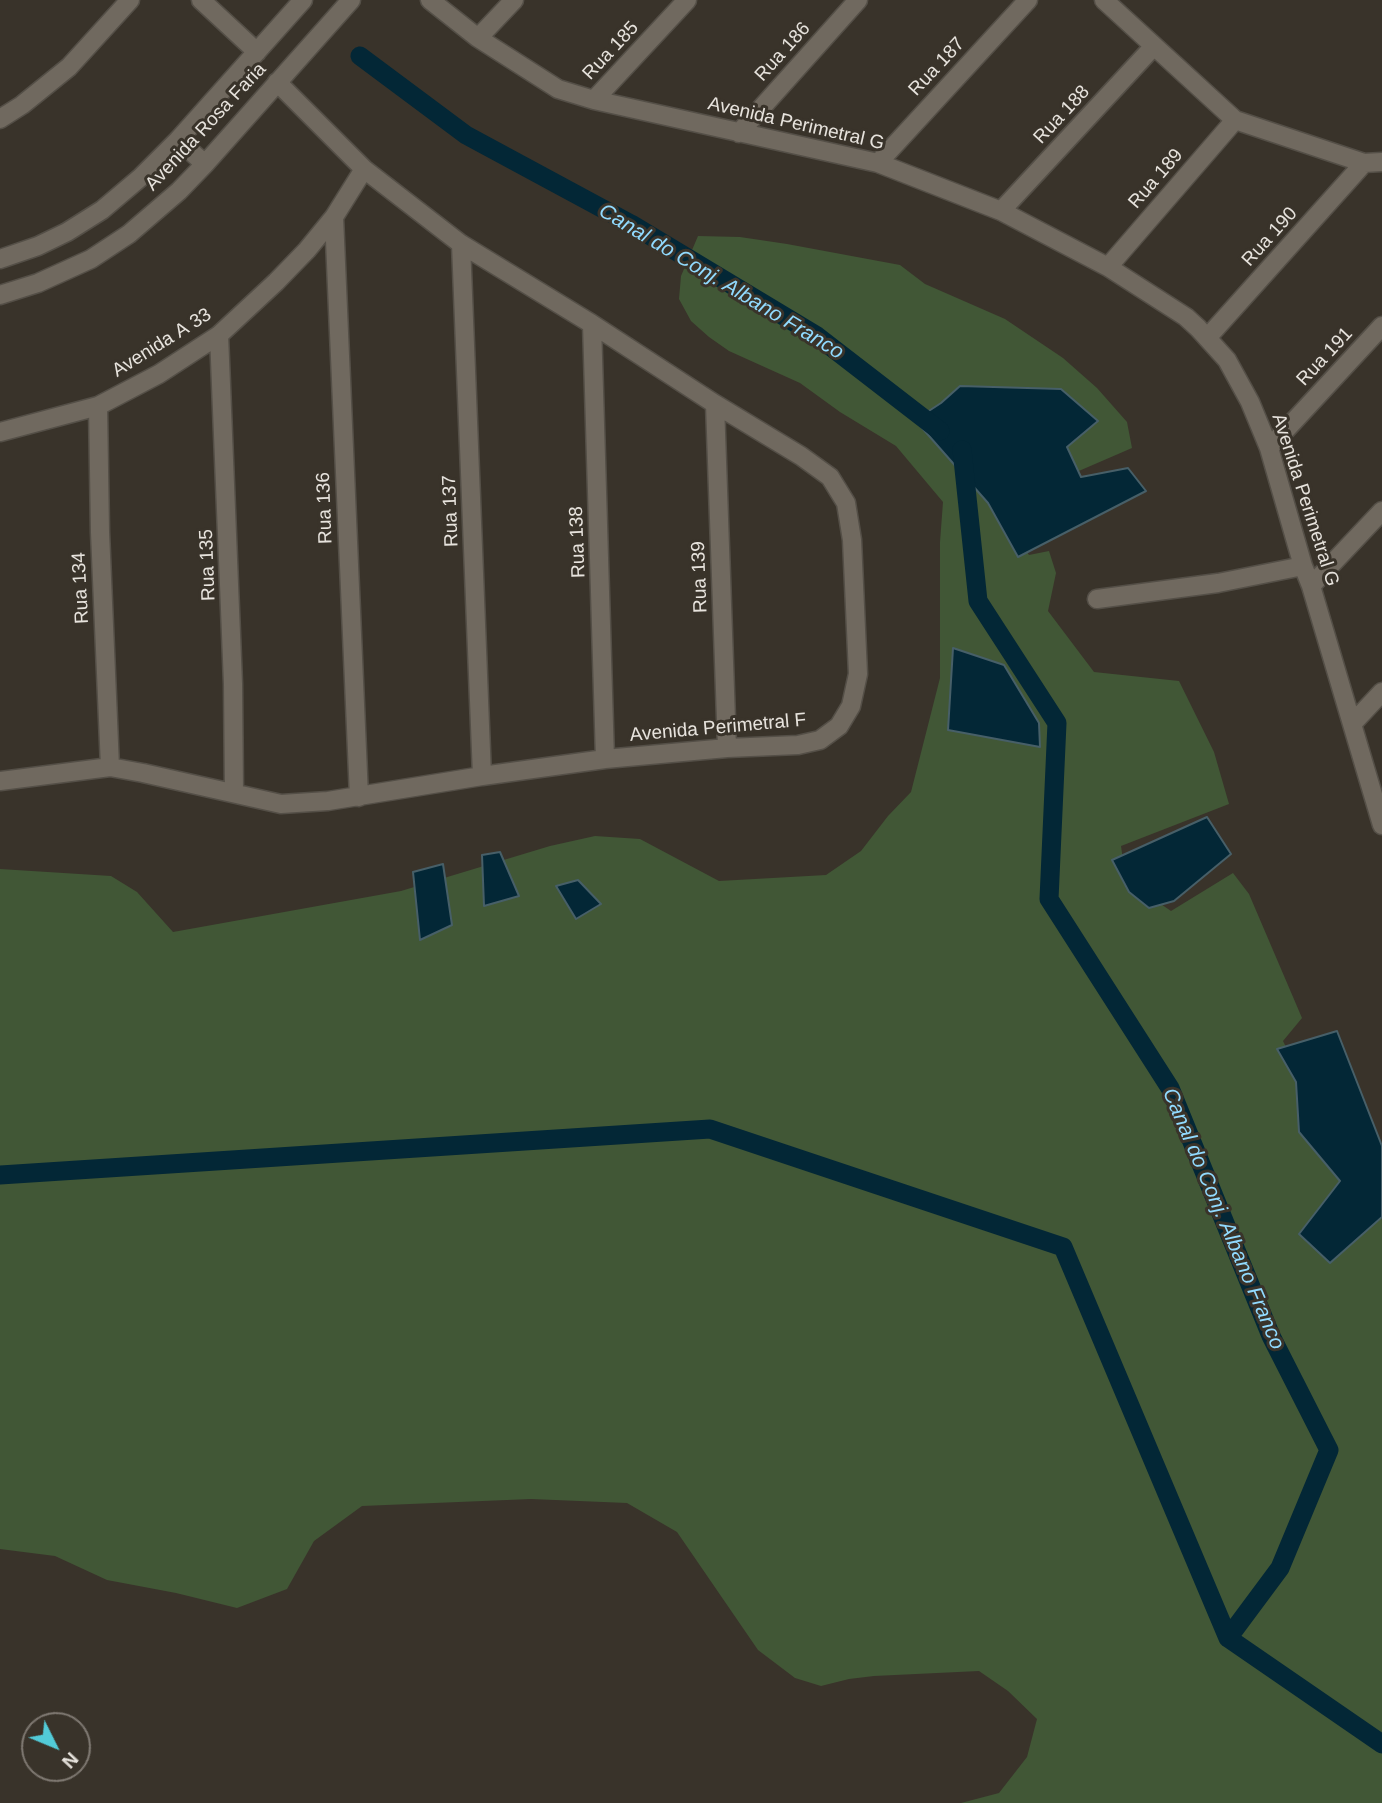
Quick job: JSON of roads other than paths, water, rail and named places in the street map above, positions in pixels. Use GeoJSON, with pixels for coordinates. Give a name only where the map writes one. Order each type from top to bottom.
{"type":"FeatureCollection","features":[{"type":"Feature","properties":{"kind":"street"},"geometry":{"type":"LineString","coordinates":[[0,119],[69,67],[130,0]]}},
{"type":"Feature","properties":{"kind":"street"},"geometry":{"type":"LineString","coordinates":[[201,0],[257,52]]}},
{"type":"Feature","properties":{"kind":"street","name":"Avenida Rosa Faria"},"geometry":{"type":"LineString","coordinates":[[0,259],[68,232],[102,210],[141,177],[178,140],[303,0]]}},
{"type":"Feature","properties":{"kind":"street","name":"Avenida Rosa Faria"},"geometry":{"type":"LineString","coordinates":[[0,295],[38,283],[91,259],[129,234],[179,191],[205,164],[351,0]]}},
{"type":"Feature","properties":{"kind":"street","name":"Avenida Perimetral G"},"geometry":{"type":"LineString","coordinates":[[430,0],[478,38],[558,89],[594,100],[878,163],[1000,211],[1108,267],[1186,317],[1227,360],[1250,402],[1269,447],[1382,825]]}},
{"type":"Feature","properties":{"kind":"street"},"geometry":{"type":"LineString","coordinates":[[478,38],[514,0]]}},
{"type":"Feature","properties":{"kind":"street","name":"Rua 185"},"geometry":{"type":"LineString","coordinates":[[594,100],[687,0]]}},
{"type":"Feature","properties":{"kind":"street","name":"Rua 186"},"geometry":{"type":"LineString","coordinates":[[739,133],[858,0]]}},
{"type":"Feature","properties":{"kind":"street","name":"Rua 187"},"geometry":{"type":"LineString","coordinates":[[878,163],[1028,0]]}},
{"type":"Feature","properties":{"kind":"street"},"geometry":{"type":"LineString","coordinates":[[1104,0],[1235,120],[1373,163]]}},
{"type":"Feature","properties":{"kind":"street","name":"Rua 188"},"geometry":{"type":"LineString","coordinates":[[1000,211],[1153,46]]}},
{"type":"Feature","properties":{"kind":"street","name":"Avenida Perimetral F"},"geometry":{"type":"LineString","coordinates":[[0,780],[110,767],[281,804],[328,801],[605,759],[727,748],[798,745],[820,740],[839,726],[851,706],[858,674],[852,540],[846,503],[831,477],[592,324],[461,244],[364,169],[277,82]]}},
{"type":"Feature","properties":{"kind":"street","name":"Rua 189"},"geometry":{"type":"LineString","coordinates":[[1108,267],[1235,120]]}},
{"type":"Feature","properties":{"kind":"street"},"geometry":{"type":"LineString","coordinates":[[178,140],[205,164]]}},
{"type":"Feature","properties":{"kind":"street","name":"Rua 190"},"geometry":{"type":"LineString","coordinates":[[1207,338],[1373,163]]}},
{"type":"Feature","properties":{"kind":"street","name":"Avenida A 33"},"geometry":{"type":"LineString","coordinates":[[0,432],[98,406],[159,373],[219,335],[307,250],[334,217],[364,169]]}},
{"type":"Feature","properties":{"kind":"street","name":"Rua 136"},"geometry":{"type":"LineString","coordinates":[[334,217],[359,797]]}},
{"type":"Feature","properties":{"kind":"street","name":"Rua 137"},"geometry":{"type":"LineString","coordinates":[[461,244],[482,776]]}},
{"type":"Feature","properties":{"kind":"street","name":"Rua 138"},"geometry":{"type":"LineString","coordinates":[[592,324],[605,759]]}},
{"type":"Feature","properties":{"kind":"street","name":"Rua 191"},"geometry":{"type":"LineString","coordinates":[[1269,447],[1382,326]]}},
{"type":"Feature","properties":{"kind":"street","name":"Rua 135"},"geometry":{"type":"LineString","coordinates":[[219,335],[233,684],[234,793]]}},
{"type":"Feature","properties":{"kind":"street","name":"Rua 139"},"geometry":{"type":"LineString","coordinates":[[715,404],[727,748]]}},
{"type":"Feature","properties":{"kind":"street","name":"Rua 134"},"geometry":{"type":"LineString","coordinates":[[98,406],[100,532],[110,767]]}},
{"type":"Feature","properties":{"kind":"street"},"geometry":{"type":"LineString","coordinates":[[1311,586],[1382,512]]}},
{"type":"Feature","properties":{"kind":"street"},"geometry":{"type":"LineString","coordinates":[[1097,599],[1218,583],[1303,566]]}},
{"type":"Feature","properties":{"kind":"street"},"geometry":{"type":"LineString","coordinates":[[1352,724],[1382,692]]}},
{"type":"Feature","properties":{"kind":"water"},"geometry":{"type":"Polygon","coordinates":[[[960,386],[1061,389],[1098,421],[1067,447],[1081,477],[1128,468],[1146,491],[1018,557],[988,503],[915,420],[941,403],[960,386]]]}},
{"type":"Feature","properties":{"kind":"water"},"geometry":{"type":"Polygon","coordinates":[[[953,648],[1004,665],[1039,723],[1040,747],[948,730],[953,648]]]}},
{"type":"Feature","properties":{"kind":"water"},"geometry":{"type":"Polygon","coordinates":[[[1207,817],[1231,854],[1174,901],[1149,908],[1129,892],[1112,860],[1207,817]]]}},
{"type":"Feature","properties":{"kind":"water"},"geometry":{"type":"Polygon","coordinates":[[[500,852],[519,896],[484,906],[482,855],[500,852]]]}},
{"type":"Feature","properties":{"kind":"water"},"geometry":{"type":"Polygon","coordinates":[[[443,864],[452,925],[420,940],[413,872],[443,864]]]}},
{"type":"Feature","properties":{"kind":"water"},"geometry":{"type":"Polygon","coordinates":[[[578,880],[601,904],[576,919],[556,886],[578,880]]]}},
{"type":"Feature","properties":{"kind":"water"},"geometry":{"type":"Polygon","coordinates":[[[1337,1031],[1382,1146],[1382,1217],[1330,1263],[1299,1234],[1340,1181],[1299,1132],[1296,1082],[1277,1049],[1337,1031]]]}},
{"type":"Feature","properties":{"kind":"waterway","name":"Canal do Conj. Albano Franco"},"geometry":{"type":"LineString","coordinates":[[360,56],[466,135],[631,224],[817,336],[940,431]]}},
{"type":"Feature","properties":{"kind":"waterway","name":"Canal do Conj. Albano Franco"},"geometry":{"type":"LineString","coordinates":[[962,450],[978,601],[1057,723],[1049,899],[1170,1088],[1271,1336],[1329,1450],[1280,1568],[1228,1638]]}},
{"type":"Feature","properties":{"kind":"waterway"},"geometry":{"type":"LineString","coordinates":[[0,1175],[710,1129],[1063,1247],[1228,1638],[1382,1744]]}}]}
